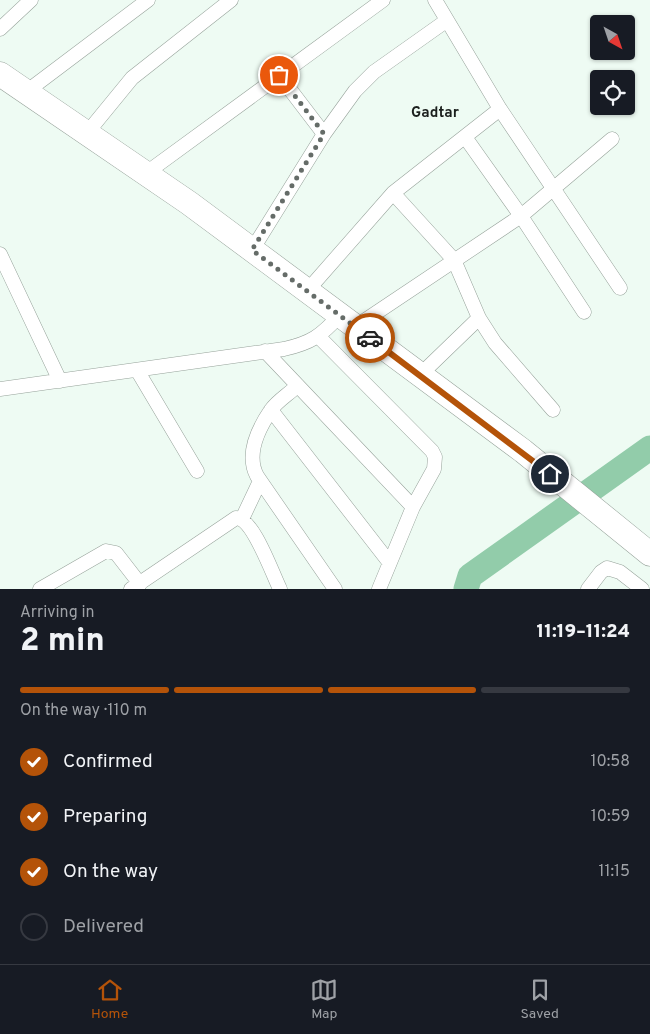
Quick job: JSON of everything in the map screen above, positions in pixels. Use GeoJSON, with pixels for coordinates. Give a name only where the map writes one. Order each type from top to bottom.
{"type":"FeatureCollection","features":[{"type":"Feature","properties":{"kind":"highway"},"geometry":{"type":"LineString","coordinates":[[0,74],[252,250],[523,451],[620,532],[650,554]]}},
{"type":"Feature","properties":{"kind":"street"},"geometry":{"type":"LineString","coordinates":[[0,29],[31,0]]}},
{"type":"Feature","properties":{"kind":"street"},"geometry":{"type":"LineString","coordinates":[[26,92],[148,0]]}},
{"type":"Feature","properties":{"kind":"street"},"geometry":{"type":"LineString","coordinates":[[87,134],[132,78],[231,0]]}},
{"type":"Feature","properties":{"kind":"street"},"geometry":{"type":"LineString","coordinates":[[145,174],[383,0]]}},
{"type":"Feature","properties":{"kind":"street"},"geometry":{"type":"LineString","coordinates":[[435,0],[500,109],[555,188],[620,288]]}},
{"type":"Feature","properties":{"kind":"street"},"geometry":{"type":"LineString","coordinates":[[252,250],[324,134],[355,90],[366,78],[446,21]]}},
{"type":"Feature","properties":{"kind":"street"},"geometry":{"type":"LineString","coordinates":[[279,75],[324,134]]}},
{"type":"Feature","properties":{"kind":"street"},"geometry":{"type":"LineString","coordinates":[[306,291],[393,193],[500,109]]}},
{"type":"Feature","properties":{"kind":"street"},"geometry":{"type":"LineString","coordinates":[[465,137],[521,216],[584,312]]}},
{"type":"Feature","properties":{"kind":"street"},"geometry":{"type":"LineString","coordinates":[[0,389],[299,346],[348,321],[454,260],[521,216],[612,139]]}},
{"type":"Feature","properties":{"kind":"street"},"geometry":{"type":"LineString","coordinates":[[393,193],[454,260],[480,318],[495,343],[554,410]]}},
{"type":"Feature","properties":{"kind":"street"},"geometry":{"type":"LineString","coordinates":[[0,254],[60,381]]}},
{"type":"Feature","properties":{"kind":"street"},"geometry":{"type":"LineString","coordinates":[[420,375],[480,318]]}},
{"type":"Feature","properties":{"kind":"street"},"geometry":{"type":"LineString","coordinates":[[319,337],[432,451],[435,457],[434,469],[413,507],[379,589]]}},
{"type":"Feature","properties":{"kind":"street"},"geometry":{"type":"LineString","coordinates":[[265,351],[413,507]]}},
{"type":"Feature","properties":{"kind":"street"},"geometry":{"type":"LineString","coordinates":[[137,370],[197,471]]}},
{"type":"Feature","properties":{"kind":"street"},"geometry":{"type":"LineString","coordinates":[[297,386],[271,410],[255,442],[252,458],[254,470],[335,589]]}},
{"type":"Feature","properties":{"kind":"street"},"geometry":{"type":"LineString","coordinates":[[271,410],[389,562]]}},
{"type":"Feature","properties":{"kind":"street"},"geometry":{"type":"LineString","coordinates":[[242,519],[260,481]]}},
{"type":"Feature","properties":{"kind":"street"},"geometry":{"type":"LineString","coordinates":[[40,589],[106,551],[116,553],[136,587],[236,518],[242,519],[250,526],[280,589]]}},
{"type":"Feature","properties":{"kind":"street"},"geometry":{"type":"LineString","coordinates":[[588,589],[601,572],[607,568],[620,572],[637,588]]}},
{"type":"Feature","properties":{"kind":"waterway"},"geometry":{"type":"LineString","coordinates":[[466,589],[470,576],[650,448]]}},
{"type":"Feature","properties":{"kind":"way so far"},"geometry":{"type":"LineString","coordinates":[[279,75],[324,134],[252,250],[370,338]]}},
{"type":"Feature","properties":{"kind":"district","name":"Gadtar"},"geometry":{"type":"Point","coordinates":[435,113]}},
{"type":"Feature","properties":{"kind":"route"},"geometry":{"type":"LineString","coordinates":[[370,338],[523,451],[550,474]]}}]}
